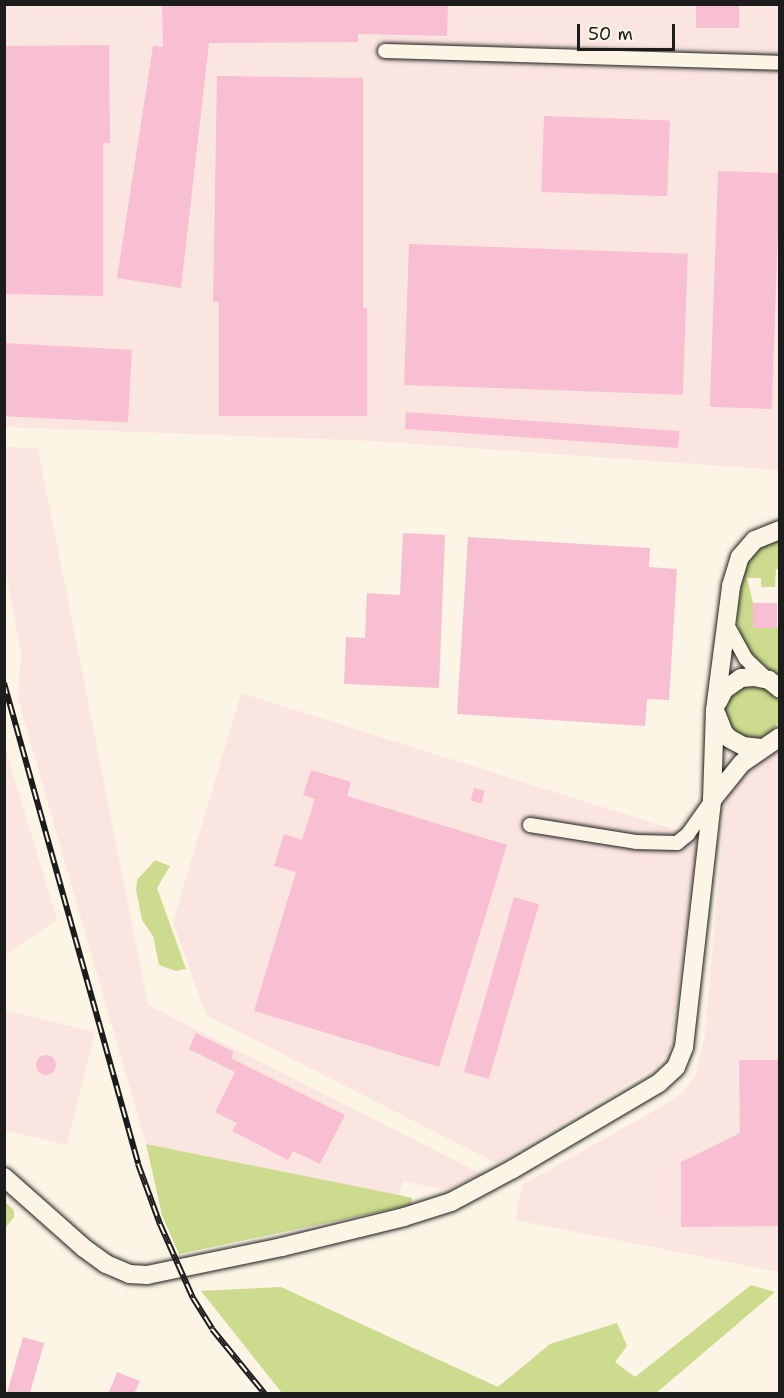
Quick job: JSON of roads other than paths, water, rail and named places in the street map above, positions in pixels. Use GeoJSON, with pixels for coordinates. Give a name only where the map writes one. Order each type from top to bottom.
{"type":"FeatureCollection","features":[{"type":"Feature","properties":{"kind":"street"},"geometry":{"type":"LineString","coordinates":[[385,51],[780,63]]}},
{"type":"Feature","properties":{"kind":"street"},"geometry":{"type":"LineString","coordinates":[[4,1177],[84,1248],[106,1264],[129,1274],[147,1275],[361,1228],[404,1217],[457,1199],[659,1083],[676,1067],[684,1047],[712,800],[716,707],[731,586],[740,557],[754,540],[780,530]]}},
{"type":"Feature","properties":{"kind":"street"},"geometry":{"type":"LineString","coordinates":[[726,623],[746,659],[774,685]]}},
{"type":"Feature","properties":{"kind":"street"},"geometry":{"type":"LineString","coordinates":[[774,685],[754,677],[741,678],[724,690],[716,707],[724,733],[730,739],[743,746],[774,739]]}},
{"type":"Feature","properties":{"kind":"street"},"geometry":{"type":"LineString","coordinates":[[530,825],[636,842],[677,843],[688,834],[742,763],[774,739]]}},
{"type":"Feature","properties":{"kind":"railway"},"geometry":{"type":"LineString","coordinates":[[4,683],[138,1164],[160,1224],[193,1298],[212,1329],[265,1394]]}}]}
